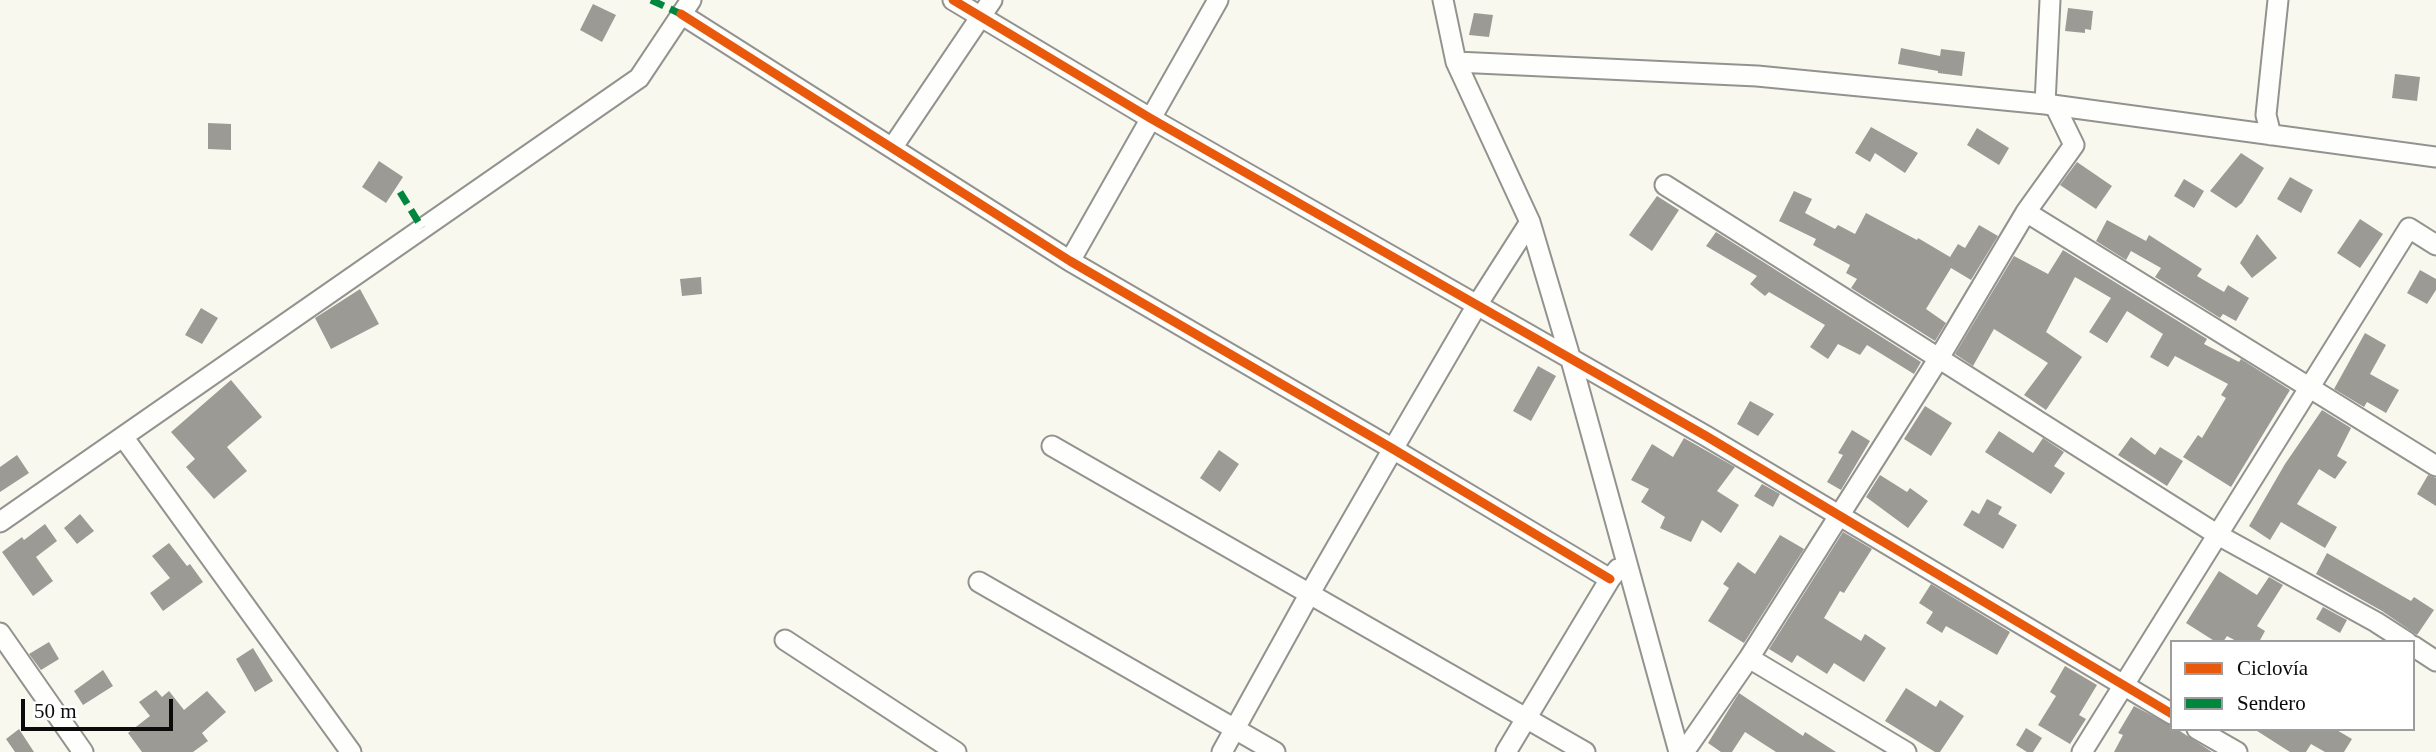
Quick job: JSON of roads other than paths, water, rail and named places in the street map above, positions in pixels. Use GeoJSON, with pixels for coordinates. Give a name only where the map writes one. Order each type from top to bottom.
{"type":"FeatureCollection","features":[{"type":"Feature","properties":{"kind":"street"},"geometry":{"type":"LineString","coordinates":[[953,0],[1150,118],[1839,514],[2170,714]]}},
{"type":"Feature","properties":{"kind":"street"},"geometry":{"type":"LineString","coordinates":[[892,148],[992,0]]}},
{"type":"Feature","properties":{"kind":"street"},"geometry":{"type":"LineString","coordinates":[[1070,261],[1218,0]]}},
{"type":"Feature","properties":{"kind":"street"},"geometry":{"type":"LineString","coordinates":[[1443,0],[1456,62],[1530,222],[1571,360],[1679,752]]}},
{"type":"Feature","properties":{"kind":"street"},"geometry":{"type":"LineString","coordinates":[[1684,752],[1749,658],[1940,358],[2026,212],[2074,145],[2050,105],[2050,0]]}},
{"type":"Feature","properties":{"kind":"street"},"geometry":{"type":"LineString","coordinates":[[2271,135],[2266,115],[2278,0]]}},
{"type":"Feature","properties":{"kind":"street"},"geometry":{"type":"LineString","coordinates":[[0,522],[639,78],[686,7],[892,148],[1070,261],[1610,579]]}},
{"type":"Feature","properties":{"kind":"street"},"geometry":{"type":"LineString","coordinates":[[1456,62],[1757,76],[2050,105],[2436,157]]}},
{"type":"Feature","properties":{"kind":"street"},"geometry":{"type":"LineString","coordinates":[[1665,185],[2218,535],[2404,640]]}},
{"type":"Feature","properties":{"kind":"street"},"geometry":{"type":"LineString","coordinates":[[2026,212],[2436,466]]}},
{"type":"Feature","properties":{"kind":"street"},"geometry":{"type":"LineString","coordinates":[[1222,752],[1393,449],[1477,305],[1530,222]]}},
{"type":"Feature","properties":{"kind":"street"},"geometry":{"type":"LineString","coordinates":[[2082,752],[2409,228],[2436,245]]}},
{"type":"Feature","properties":{"kind":"street"},"geometry":{"type":"LineString","coordinates":[[124,438],[351,752]]}},
{"type":"Feature","properties":{"kind":"street"},"geometry":{"type":"LineString","coordinates":[[1052,446],[1585,752]]}},
{"type":"Feature","properties":{"kind":"street"},"geometry":{"type":"LineString","coordinates":[[1506,752],[1610,579],[1626,560]]}},
{"type":"Feature","properties":{"kind":"street"},"geometry":{"type":"LineString","coordinates":[[979,582],[1275,752]]}},
{"type":"Feature","properties":{"kind":"street"},"geometry":{"type":"LineString","coordinates":[[0,633],[83,752]]}},
{"type":"Feature","properties":{"kind":"street"},"geometry":{"type":"LineString","coordinates":[[785,640],[952,751]]}},
{"type":"Feature","properties":{"kind":"street"},"geometry":{"type":"LineString","coordinates":[[2415,647],[2436,661]]}},
{"type":"Feature","properties":{"kind":"street"},"geometry":{"type":"LineString","coordinates":[[1749,658],[1906,752]]}},
{"type":"Feature","properties":{"kind":"street"},"geometry":{"type":"LineString","coordinates":[[2200,731],[2237,752]]}}]}
